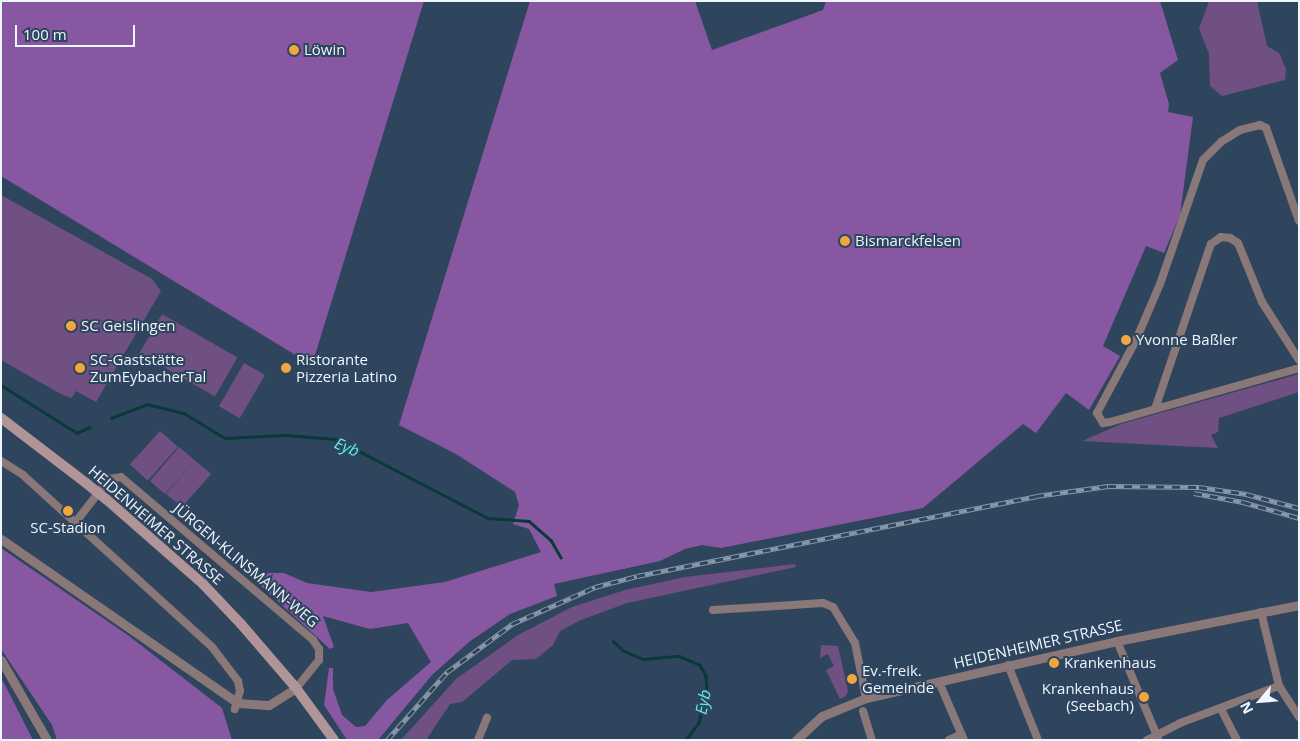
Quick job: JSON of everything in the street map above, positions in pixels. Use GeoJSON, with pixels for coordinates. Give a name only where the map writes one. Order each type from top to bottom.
{"type":"FeatureCollection","features":[{"type":"Feature","properties":{"kind":"main road","name":"HEIDENHEIMER STRASSE"},"geometry":{"type":"LineString","coordinates":[[1,418],[106,499],[203,584],[296,688],[334,740]]}},
{"type":"Feature","properties":{"kind":"street"},"geometry":{"type":"LineString","coordinates":[[1299,221],[1266,128],[1260,125],[1240,130],[1221,142],[1203,160],[1156,292],[1136,340],[1097,413],[1104,423],[1110,422],[1299,368]]}},
{"type":"Feature","properties":{"kind":"street"},"geometry":{"type":"LineString","coordinates":[[1156,409],[1212,244],[1221,237],[1230,238],[1238,243],[1262,302],[1299,360]]}},
{"type":"Feature","properties":{"kind":"street"},"geometry":{"type":"LineString","coordinates":[[1,461],[23,475],[212,648],[238,681],[236,706]]}},
{"type":"Feature","properties":{"kind":"street","name":"JÜRGEN-KLINSMANN-WEG"},"geometry":{"type":"LineString","coordinates":[[75,523],[103,485],[114,476],[121,477],[313,640],[319,649],[319,660],[296,688]]}},
{"type":"Feature","properties":{"kind":"street"},"geometry":{"type":"LineString","coordinates":[[1,539],[236,706],[269,705],[296,688]]}},
{"type":"Feature","properties":{"kind":"street"},"geometry":{"type":"LineString","coordinates":[[713,610],[823,603],[833,606],[848,628],[855,643],[866,698]]}},
{"type":"Feature","properties":{"kind":"street","name":"HEIDENHEIMER STRASSE"},"geometry":{"type":"LineString","coordinates":[[796,740],[822,716],[866,698],[1117,642],[1299,605]]}},
{"type":"Feature","properties":{"kind":"street"},"geometry":{"type":"LineString","coordinates":[[1261,612],[1279,686],[1299,717]]}},
{"type":"Feature","properties":{"kind":"street"},"geometry":{"type":"LineString","coordinates":[[1117,642],[1157,738]]}},
{"type":"Feature","properties":{"kind":"street"},"geometry":{"type":"LineString","coordinates":[[1,660],[47,740]]}},
{"type":"Feature","properties":{"kind":"street"},"geometry":{"type":"LineString","coordinates":[[1008,666],[1038,740]]}},
{"type":"Feature","properties":{"kind":"street"},"geometry":{"type":"LineString","coordinates":[[939,682],[963,737],[948,740]]}},
{"type":"Feature","properties":{"kind":"street"},"geometry":{"type":"LineString","coordinates":[[1147,740],[1157,738],[1221,709],[1279,686]]}},
{"type":"Feature","properties":{"kind":"street"},"geometry":{"type":"LineString","coordinates":[[1221,709],[1237,740]]}},
{"type":"Feature","properties":{"kind":"street"},"geometry":{"type":"LineString","coordinates":[[863,711],[872,740]]}},
{"type":"Feature","properties":{"kind":"street"},"geometry":{"type":"LineString","coordinates":[[478,740],[487,718]]}},
{"type":"Feature","properties":{"kind":"shaded area"},"geometry":{"type":"Polygon","coordinates":[[[1,1],[424,1],[312,365],[1,176],[1,1]]]}},
{"type":"Feature","properties":{"kind":"shaded area"},"geometry":{"type":"Polygon","coordinates":[[[530,1],[695,1],[712,50],[823,10],[826,1],[1160,1],[1178,60],[1160,73],[1169,104],[1168,112],[1193,117],[1180,215],[1164,253],[1146,246],[1103,346],[1120,356],[1089,410],[1066,393],[1036,433],[1023,424],[923,508],[721,548],[702,545],[685,549],[660,561],[554,584],[557,596],[510,614],[469,642],[432,675],[378,740],[347,740],[324,705],[329,668],[333,668],[333,689],[342,715],[356,727],[365,726],[387,700],[431,662],[408,623],[370,629],[323,616],[334,647],[330,649],[262,587],[265,573],[284,573],[307,583],[371,592],[445,582],[541,552],[529,529],[513,524],[519,505],[515,492],[456,454],[399,425],[530,1]]]}},
{"type":"Feature","properties":{"kind":"shaded area"},"geometry":{"type":"Polygon","coordinates":[[[1209,1],[1257,1],[1267,46],[1279,53],[1286,69],[1285,80],[1222,96],[1210,86],[1209,54],[1199,29],[1209,1]]]}},
{"type":"Feature","properties":{"kind":"shaded area","name":"SC Geislingen"},"geometry":{"type":"Polygon","coordinates":[[[1,195],[152,279],[161,291],[96,402],[76,391],[71,398],[61,394],[1,360],[1,195]]]}},
{"type":"Feature","properties":{"kind":"shaded area"},"geometry":{"type":"Polygon","coordinates":[[[162,314],[237,358],[215,396],[140,353],[162,314]]]}},
{"type":"Feature","properties":{"kind":"shaded area"},"geometry":{"type":"Polygon","coordinates":[[[244,363],[265,375],[240,418],[219,406],[244,363]]]}},
{"type":"Feature","properties":{"kind":"shaded area"},"geometry":{"type":"Polygon","coordinates":[[[1299,374],[1299,392],[1219,418],[1218,432],[1211,435],[1218,448],[1082,441],[1121,424],[1299,374]]]}},
{"type":"Feature","properties":{"kind":"shaded area"},"geometry":{"type":"Polygon","coordinates":[[[160,431],[178,447],[148,481],[130,464],[160,431]]]}},
{"type":"Feature","properties":{"kind":"shaded area"},"geometry":{"type":"Polygon","coordinates":[[[179,447],[211,474],[182,507],[166,494],[194,461],[165,494],[150,481],[179,447]]]}},
{"type":"Feature","properties":{"kind":"shaded area"},"geometry":{"type":"Polygon","coordinates":[[[1,548],[129,636],[222,708],[232,740],[57,740],[52,725],[1,649],[1,548]]]}},
{"type":"Feature","properties":{"kind":"shaded area"},"geometry":{"type":"Polygon","coordinates":[[[795,564],[796,567],[627,603],[581,620],[560,631],[553,645],[536,659],[512,660],[462,702],[450,704],[426,740],[401,740],[456,679],[518,635],[572,607],[625,590],[685,577],[795,564]]]}},
{"type":"Feature","properties":{"kind":"shaded area"},"geometry":{"type":"Polygon","coordinates":[[[821,645],[838,646],[848,691],[846,696],[840,699],[826,670],[834,666],[828,654],[820,658],[821,645]]]}},
{"type":"Feature","properties":{"kind":"shaded area"},"geometry":{"type":"Polygon","coordinates":[[[1,679],[4,683],[33,740],[1,740],[1,679]]]}},
{"type":"Feature","properties":{"kind":"waterway","name":"Eyb"},"geometry":{"type":"LineString","coordinates":[[1,385],[77,433],[90,427]]}},
{"type":"Feature","properties":{"kind":"waterway","name":"Eyb"},"geometry":{"type":"LineString","coordinates":[[111,418],[147,404],[184,413],[225,438],[285,435],[336,439],[488,518],[529,521],[551,540],[561,557]]}},
{"type":"Feature","properties":{"kind":"waterway","name":"Eyb"},"geometry":{"type":"LineString","coordinates":[[613,641],[624,651],[643,659],[679,656],[700,665],[706,676],[707,691],[699,723],[686,740]]}},
{"type":"Feature","properties":{"kind":"railway"},"geometry":{"type":"LineString","coordinates":[[387,740],[447,672],[512,624],[595,587],[637,576],[1036,496],[1108,486],[1199,487],[1246,494],[1299,508]]}},
{"type":"Feature","properties":{"kind":"railway"},"geometry":{"type":"LineString","coordinates":[[1194,493],[1243,502],[1299,518]]}},
{"type":"Feature","properties":{"kind":"place","name":"Löwin"},"geometry":{"type":"Point","coordinates":[294,50]}},
{"type":"Feature","properties":{"kind":"place","name":"Bismarckfelsen"},"geometry":{"type":"Point","coordinates":[845,241]}},
{"type":"Feature","properties":{"kind":"place","name":"SC Geislingen"},"geometry":{"type":"Point","coordinates":[71,326]}},
{"type":"Feature","properties":{"kind":"place","name":"Yvonne Baßler"},"geometry":{"type":"Point","coordinates":[1126,340]}},
{"type":"Feature","properties":{"kind":"place","name":"SC-Gaststätte ZumEybacherTal"},"geometry":{"type":"Point","coordinates":[80,368]}},
{"type":"Feature","properties":{"kind":"place","name":"Ristorante Pizzeria Latino"},"geometry":{"type":"Point","coordinates":[286,368]}},
{"type":"Feature","properties":{"kind":"place","name":"SC-Stadion"},"geometry":{"type":"Point","coordinates":[68,511]}},
{"type":"Feature","properties":{"kind":"place","name":"Krankenhaus"},"geometry":{"type":"Point","coordinates":[1054,663]}},
{"type":"Feature","properties":{"kind":"place","name":"Ev.-freik. Gemeinde"},"geometry":{"type":"Point","coordinates":[852,679]}},
{"type":"Feature","properties":{"kind":"place","name":"Krankenhaus (Seebach)"},"geometry":{"type":"Point","coordinates":[1144,697]}}]}
